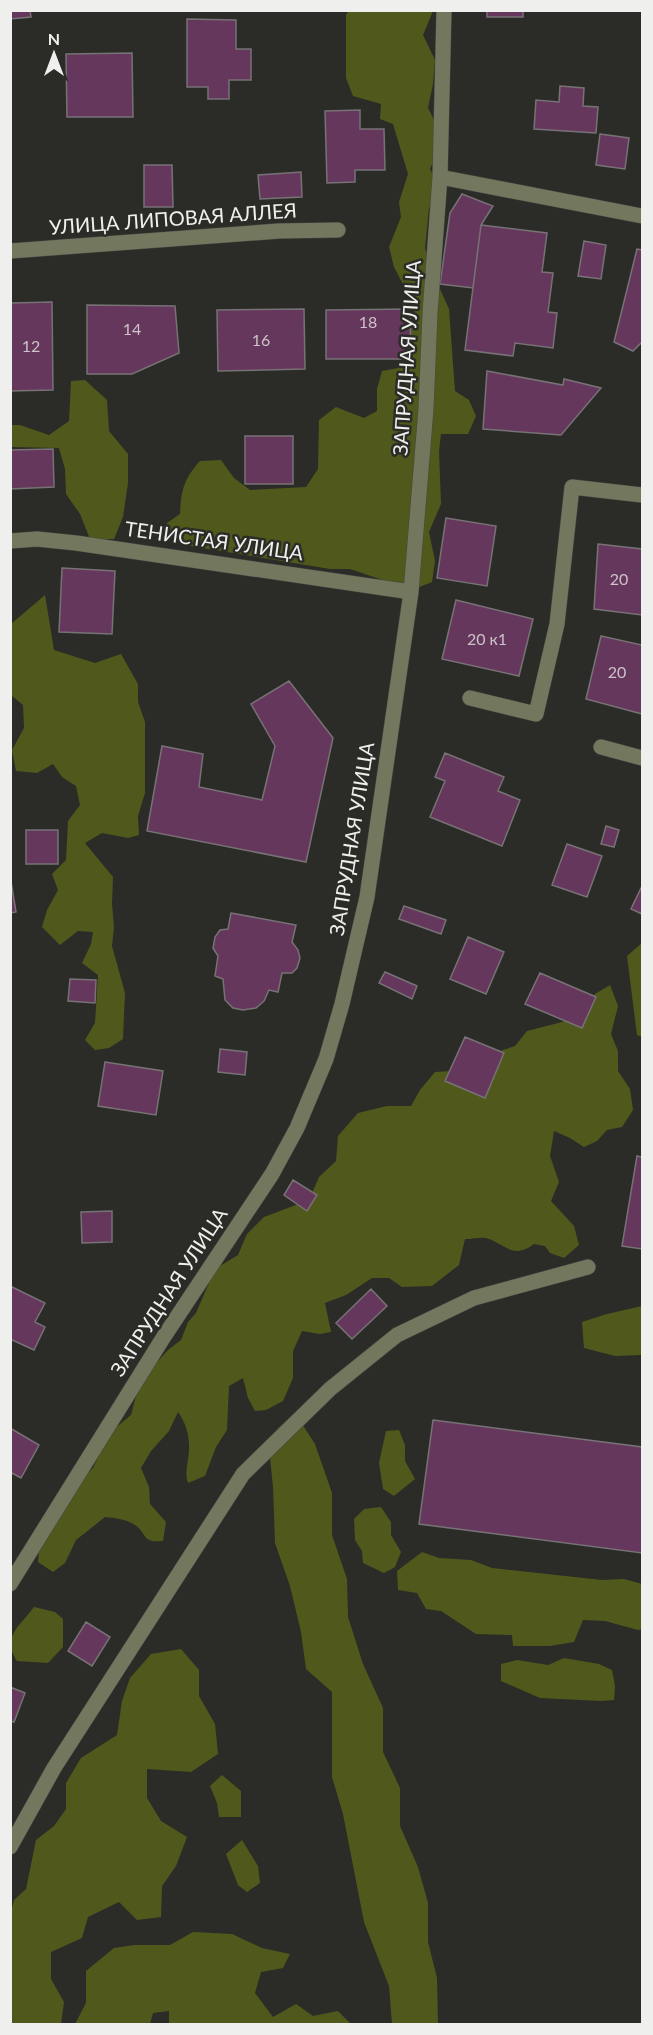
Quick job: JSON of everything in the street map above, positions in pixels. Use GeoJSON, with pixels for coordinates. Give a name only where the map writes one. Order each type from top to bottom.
{"type":"FeatureCollection","features":[{"type":"Feature","properties":{"kind":"street","name":"ЗАПРУДНАЯ УЛИЦА"},"geometry":{"type":"LineString","coordinates":[[10,1584],[160,1342],[272,1174],[297,1128],[326,1059],[342,1004],[367,897],[411,591],[426,409],[440,177],[444,10]]}},
{"type":"Feature","properties":{"kind":"street"},"geometry":{"type":"LineString","coordinates":[[440,177],[642,216]]}},
{"type":"Feature","properties":{"kind":"street","name":"УЛИЦА ЛИПОВАЯ АЛЛЕЯ"},"geometry":{"type":"LineString","coordinates":[[10,251],[279,231],[338,230]]}},
{"type":"Feature","properties":{"kind":"street"},"geometry":{"type":"LineString","coordinates":[[470,698],[536,714],[557,624],[572,487],[642,495]]}},
{"type":"Feature","properties":{"kind":"street","name":"ТЕНИСТАЯ УЛИЦА"},"geometry":{"type":"LineString","coordinates":[[10,541],[37,539],[97,546],[411,591]]}},
{"type":"Feature","properties":{"kind":"street"},"geometry":{"type":"LineString","coordinates":[[601,747],[642,758]]}},
{"type":"Feature","properties":{"kind":"street"},"geometry":{"type":"LineString","coordinates":[[10,1847],[54,1768],[243,1474],[330,1389],[397,1335],[474,1299],[588,1267]]}},
{"type":"Feature","properties":{"kind":"green space"},"geometry":{"type":"Polygon","coordinates":[[[349,10],[433,11],[423,35],[435,60],[428,108],[438,131],[438,145],[430,169],[440,191],[429,208],[425,248],[432,271],[449,309],[455,391],[469,400],[476,416],[468,434],[441,434],[439,451],[441,504],[429,532],[435,561],[432,582],[412,590],[350,569],[330,569],[184,545],[167,536],[167,523],[180,514],[184,485],[200,461],[221,460],[234,478],[250,490],[306,487],[318,469],[319,420],[336,407],[364,418],[377,411],[377,389],[382,371],[409,366],[410,334],[415,307],[394,267],[389,247],[401,217],[399,202],[408,174],[393,124],[380,119],[381,104],[353,96],[346,78],[346,15],[349,10]]]}},
{"type":"Feature","properties":{"kind":"green space"},"geometry":{"type":"Polygon","coordinates":[[[85,380],[107,400],[109,431],[128,454],[128,483],[123,517],[114,539],[90,539],[80,514],[66,494],[65,469],[59,448],[11,447],[10,425],[20,425],[49,435],[69,421],[71,381],[85,380]]]}},
{"type":"Feature","properties":{"kind":"green space"},"geometry":{"type":"Polygon","coordinates":[[[45,595],[54,650],[95,663],[121,654],[138,684],[138,702],[145,722],[145,793],[138,816],[139,835],[128,838],[102,833],[85,843],[113,877],[112,946],[125,993],[123,1039],[109,1048],[95,1050],[85,1040],[95,1023],[98,975],[82,963],[91,944],[93,932],[78,931],[60,945],[42,927],[47,910],[58,890],[52,874],[66,860],[68,821],[80,805],[76,786],[62,777],[53,764],[37,773],[16,771],[12,750],[24,728],[23,705],[11,695],[11,624],[45,595]]]}},
{"type":"Feature","properties":{"kind":"green space"},"geometry":{"type":"Polygon","coordinates":[[[642,943],[642,1037],[637,1035],[627,956],[642,943]]]}},
{"type":"Feature","properties":{"kind":"green space"},"geometry":{"type":"Polygon","coordinates":[[[610,985],[618,1006],[611,1034],[618,1051],[618,1071],[630,1089],[633,1110],[622,1127],[607,1130],[597,1141],[584,1147],[554,1131],[550,1156],[559,1182],[551,1201],[574,1226],[579,1245],[564,1258],[550,1253],[545,1246],[534,1244],[521,1251],[516,1251],[487,1238],[465,1239],[459,1265],[432,1286],[402,1287],[389,1278],[372,1278],[346,1295],[325,1303],[331,1332],[320,1334],[302,1331],[293,1351],[293,1378],[283,1401],[266,1410],[255,1411],[248,1398],[243,1378],[229,1386],[227,1430],[216,1447],[205,1476],[188,1483],[186,1474],[189,1440],[178,1412],[169,1431],[151,1451],[141,1468],[149,1487],[150,1504],[166,1522],[163,1541],[151,1541],[139,1528],[128,1521],[105,1517],[76,1540],[65,1563],[53,1572],[38,1562],[39,1551],[50,1535],[55,1520],[77,1483],[93,1468],[108,1434],[131,1415],[136,1396],[149,1371],[168,1350],[181,1340],[188,1322],[196,1313],[215,1269],[238,1255],[247,1234],[264,1217],[309,1200],[319,1177],[336,1161],[338,1136],[358,1113],[387,1106],[411,1106],[420,1090],[435,1072],[486,1069],[494,1053],[515,1046],[527,1031],[562,1022],[583,1009],[595,994],[610,985]]]}},
{"type":"Feature","properties":{"kind":"green space"},"geometry":{"type":"Polygon","coordinates":[[[642,1306],[642,1355],[615,1356],[584,1348],[582,1322],[642,1306]]]}},
{"type":"Feature","properties":{"kind":"green space"},"geometry":{"type":"Polygon","coordinates":[[[295,1413],[315,1444],[332,1493],[332,1535],[347,1579],[348,1617],[363,1664],[383,1708],[383,1752],[400,1788],[400,1826],[418,1867],[428,1903],[428,1942],[437,1978],[438,2024],[392,2024],[389,1986],[364,1922],[343,1814],[332,1777],[332,1692],[306,1669],[301,1632],[290,1586],[275,1543],[269,1448],[278,1428],[295,1413]]]}},
{"type":"Feature","properties":{"kind":"green space"},"geometry":{"type":"Polygon","coordinates":[[[399,1430],[405,1445],[405,1461],[415,1479],[394,1496],[383,1489],[379,1463],[386,1431],[399,1430]]]}},
{"type":"Feature","properties":{"kind":"green space"},"geometry":{"type":"Polygon","coordinates":[[[381,1507],[391,1522],[391,1535],[401,1552],[395,1567],[384,1573],[363,1563],[362,1551],[355,1540],[354,1519],[364,1509],[381,1507]]]}},
{"type":"Feature","properties":{"kind":"green space"},"geometry":{"type":"Polygon","coordinates":[[[422,1552],[439,1558],[471,1560],[492,1568],[602,1580],[624,1579],[642,1584],[642,1629],[638,1630],[605,1621],[583,1620],[574,1642],[550,1646],[513,1646],[512,1635],[476,1634],[441,1611],[426,1609],[417,1593],[398,1590],[397,1571],[422,1552]]]}},
{"type":"Feature","properties":{"kind":"green space"},"geometry":{"type":"Polygon","coordinates":[[[34,1607],[55,1612],[63,1619],[63,1647],[48,1663],[17,1661],[11,1645],[14,1632],[34,1607]]]}},
{"type":"Feature","properties":{"kind":"green space"},"geometry":{"type":"Polygon","coordinates":[[[181,1649],[199,1670],[199,1696],[215,1724],[218,1754],[191,1772],[147,1769],[147,1798],[161,1821],[187,1837],[176,1866],[162,1886],[161,1917],[137,1920],[119,1902],[88,1917],[82,1938],[51,1952],[51,1979],[64,2002],[61,2024],[11,2024],[11,1912],[14,1900],[26,1889],[36,1840],[54,1826],[66,1809],[66,1783],[81,1758],[117,1735],[122,1701],[130,1678],[151,1654],[181,1649]]]}},
{"type":"Feature","properties":{"kind":"green space"},"geometry":{"type":"Polygon","coordinates":[[[564,1658],[599,1664],[612,1670],[615,1686],[614,1700],[540,1698],[501,1681],[501,1664],[517,1660],[548,1665],[564,1658]]]}},
{"type":"Feature","properties":{"kind":"green space"},"geometry":{"type":"Polygon","coordinates":[[[222,1775],[241,1791],[241,1817],[219,1817],[217,1803],[210,1786],[222,1775]]]}},
{"type":"Feature","properties":{"kind":"green space"},"geometry":{"type":"Polygon","coordinates":[[[242,1840],[258,1866],[260,1883],[247,1892],[238,1885],[226,1854],[242,1840]]]}},
{"type":"Feature","properties":{"kind":"green space"},"geometry":{"type":"Polygon","coordinates":[[[193,1932],[232,1934],[262,1948],[290,1954],[283,1968],[261,1972],[255,1993],[273,2017],[296,2004],[313,2016],[338,2011],[351,2024],[169,2024],[169,2011],[153,2013],[150,2024],[75,2024],[86,2003],[86,1971],[114,1948],[134,1945],[170,1945],[193,1932]]]}},
{"type":"Feature","properties":{"kind":"building"},"geometry":{"type":"Polygon","coordinates":[[[10,10],[30,10],[31,17],[10,19],[10,10]]]}},
{"type":"Feature","properties":{"kind":"building"},"geometry":{"type":"Polygon","coordinates":[[[487,10],[523,10],[523,17],[487,17],[487,10]]]}},
{"type":"Feature","properties":{"kind":"building"},"geometry":{"type":"Polygon","coordinates":[[[187,19],[236,20],[236,49],[251,49],[251,80],[229,80],[229,99],[208,99],[208,87],[187,87],[187,19]]]}},
{"type":"Feature","properties":{"kind":"building"},"geometry":{"type":"Polygon","coordinates":[[[132,53],[133,117],[67,117],[66,54],[132,53]]]}},
{"type":"Feature","properties":{"kind":"building"},"geometry":{"type":"Polygon","coordinates":[[[560,86],[584,88],[583,106],[598,107],[596,133],[534,129],[536,100],[559,102],[560,86]]]}},
{"type":"Feature","properties":{"kind":"building"},"geometry":{"type":"Polygon","coordinates":[[[360,110],[360,129],[384,129],[385,170],[355,170],[355,182],[327,183],[325,111],[360,110]]]}},
{"type":"Feature","properties":{"kind":"building"},"geometry":{"type":"Polygon","coordinates":[[[600,134],[629,138],[625,169],[596,165],[600,134]]]}},
{"type":"Feature","properties":{"kind":"building"},"geometry":{"type":"Polygon","coordinates":[[[144,165],[172,165],[173,207],[144,207],[144,165]]]}},
{"type":"Feature","properties":{"kind":"building"},"geometry":{"type":"Polygon","coordinates":[[[301,172],[302,197],[260,199],[258,175],[301,172]]]}},
{"type":"Feature","properties":{"kind":"building"},"geometry":{"type":"Polygon","coordinates":[[[462,194],[493,206],[481,225],[473,288],[440,284],[450,213],[462,194]]]}},
{"type":"Feature","properties":{"kind":"building"},"geometry":{"type":"Polygon","coordinates":[[[481,225],[547,233],[542,272],[553,273],[548,312],[557,313],[553,348],[515,343],[513,356],[465,350],[481,225]]]}},
{"type":"Feature","properties":{"kind":"building"},"geometry":{"type":"Polygon","coordinates":[[[584,241],[606,245],[601,279],[578,276],[584,241]]]}},
{"type":"Feature","properties":{"kind":"building"},"geometry":{"type":"Polygon","coordinates":[[[637,249],[642,250],[642,342],[633,351],[614,342],[637,249]]]}},
{"type":"Feature","properties":{"kind":"building"},"geometry":{"type":"Polygon","coordinates":[[[52,302],[53,390],[10,391],[10,303],[52,302]]]}},
{"type":"Feature","properties":{"kind":"building"},"geometry":{"type":"Polygon","coordinates":[[[87,305],[175,306],[179,353],[132,374],[87,374],[87,305]]]}},
{"type":"Feature","properties":{"kind":"building"},"geometry":{"type":"Polygon","coordinates":[[[304,309],[305,369],[218,371],[217,310],[304,309]]]}},
{"type":"Feature","properties":{"kind":"building"},"geometry":{"type":"Polygon","coordinates":[[[410,309],[411,359],[326,359],[326,310],[410,309]]]}},
{"type":"Feature","properties":{"kind":"building"},"geometry":{"type":"Polygon","coordinates":[[[487,371],[563,385],[564,379],[601,388],[561,435],[483,429],[487,371]]]}},
{"type":"Feature","properties":{"kind":"building"},"geometry":{"type":"Polygon","coordinates":[[[245,436],[293,436],[293,484],[245,484],[245,436]]]}},
{"type":"Feature","properties":{"kind":"building"},"geometry":{"type":"Polygon","coordinates":[[[53,449],[54,487],[10,489],[10,450],[53,449]]]}},
{"type":"Feature","properties":{"kind":"building"},"geometry":{"type":"Polygon","coordinates":[[[446,518],[496,526],[487,586],[437,578],[446,518]]]}},
{"type":"Feature","properties":{"kind":"building"},"geometry":{"type":"Polygon","coordinates":[[[598,544],[642,549],[642,615],[594,609],[598,544]]]}},
{"type":"Feature","properties":{"kind":"building"},"geometry":{"type":"Polygon","coordinates":[[[62,568],[115,571],[112,634],[59,632],[62,568]]]}},
{"type":"Feature","properties":{"kind":"building"},"geometry":{"type":"Polygon","coordinates":[[[456,600],[533,619],[519,676],[442,659],[456,600]]]}},
{"type":"Feature","properties":{"kind":"building"},"geometry":{"type":"Polygon","coordinates":[[[601,636],[642,645],[642,714],[586,699],[601,636]]]}},
{"type":"Feature","properties":{"kind":"building"},"geometry":{"type":"Polygon","coordinates":[[[289,681],[333,738],[306,862],[147,831],[162,746],[203,754],[199,787],[262,800],[275,746],[251,704],[289,681]]]}},
{"type":"Feature","properties":{"kind":"building"},"geometry":{"type":"Polygon","coordinates":[[[445,753],[504,777],[498,791],[520,800],[502,846],[430,817],[445,781],[435,777],[445,753]]]}},
{"type":"Feature","properties":{"kind":"building"},"geometry":{"type":"Polygon","coordinates":[[[606,826],[619,830],[614,847],[601,844],[606,826]]]}},
{"type":"Feature","properties":{"kind":"building"},"geometry":{"type":"Polygon","coordinates":[[[26,830],[58,830],[58,864],[26,864],[26,830]]]}},
{"type":"Feature","properties":{"kind":"building"},"geometry":{"type":"Polygon","coordinates":[[[567,844],[602,856],[587,897],[552,885],[567,844]]]}},
{"type":"Feature","properties":{"kind":"building"},"geometry":{"type":"Polygon","coordinates":[[[10,875],[16,912],[10,913],[10,875]]]}},
{"type":"Feature","properties":{"kind":"building"},"geometry":{"type":"Polygon","coordinates":[[[642,886],[642,914],[631,909],[642,886]]]}},
{"type":"Feature","properties":{"kind":"building"},"geometry":{"type":"Polygon","coordinates":[[[404,906],[446,920],[441,934],[399,919],[404,906]]]}},
{"type":"Feature","properties":{"kind":"building"},"geometry":{"type":"Polygon","coordinates":[[[231,913],[296,925],[292,942],[300,958],[297,968],[292,973],[282,973],[278,992],[269,990],[264,1001],[256,1008],[243,1010],[233,1008],[225,1000],[223,979],[215,976],[218,956],[213,948],[215,937],[220,930],[228,929],[231,913]]]}},
{"type":"Feature","properties":{"kind":"building"},"geometry":{"type":"Polygon","coordinates":[[[468,937],[504,952],[486,994],[450,979],[468,937]]]}},
{"type":"Feature","properties":{"kind":"building"},"geometry":{"type":"Polygon","coordinates":[[[385,972],[417,986],[412,999],[379,983],[385,972]]]}},
{"type":"Feature","properties":{"kind":"building"},"geometry":{"type":"Polygon","coordinates":[[[540,973],[596,997],[582,1028],[525,1004],[540,973]]]}},
{"type":"Feature","properties":{"kind":"building"},"geometry":{"type":"Polygon","coordinates":[[[70,979],[96,980],[95,1003],[68,1001],[70,979]]]}},
{"type":"Feature","properties":{"kind":"building"},"geometry":{"type":"Polygon","coordinates":[[[465,1037],[504,1053],[485,1098],[445,1081],[465,1037]]]}},
{"type":"Feature","properties":{"kind":"building"},"geometry":{"type":"Polygon","coordinates":[[[220,1049],[247,1052],[245,1075],[218,1072],[220,1049]]]}},
{"type":"Feature","properties":{"kind":"building"},"geometry":{"type":"Polygon","coordinates":[[[105,1062],[163,1071],[156,1115],[98,1106],[105,1062]]]}},
{"type":"Feature","properties":{"kind":"building"},"geometry":{"type":"Polygon","coordinates":[[[637,1156],[642,1157],[642,1249],[622,1246],[637,1156]]]}},
{"type":"Feature","properties":{"kind":"building"},"geometry":{"type":"Polygon","coordinates":[[[293,1180],[317,1195],[307,1211],[284,1195],[293,1180]]]}},
{"type":"Feature","properties":{"kind":"building"},"geometry":{"type":"Polygon","coordinates":[[[112,1211],[112,1242],[82,1243],[81,1212],[112,1211]]]}},
{"type":"Feature","properties":{"kind":"building"},"geometry":{"type":"Polygon","coordinates":[[[10,1286],[45,1303],[35,1322],[45,1327],[34,1350],[10,1339],[10,1286]]]}},
{"type":"Feature","properties":{"kind":"building"},"geometry":{"type":"Polygon","coordinates":[[[371,1289],[387,1306],[352,1339],[336,1323],[371,1289]]]}},
{"type":"Feature","properties":{"kind":"building"},"geometry":{"type":"Polygon","coordinates":[[[433,1420],[642,1447],[642,1553],[419,1524],[433,1420]]]}},
{"type":"Feature","properties":{"kind":"building"},"geometry":{"type":"Polygon","coordinates":[[[10,1428],[39,1445],[21,1478],[10,1472],[10,1428]]]}},
{"type":"Feature","properties":{"kind":"building"},"geometry":{"type":"Polygon","coordinates":[[[86,1622],[110,1637],[92,1666],[68,1651],[86,1622]]]}},
{"type":"Feature","properties":{"kind":"building"},"geometry":{"type":"Polygon","coordinates":[[[10,1687],[25,1693],[14,1722],[10,1721],[10,1687]]]}}]}
